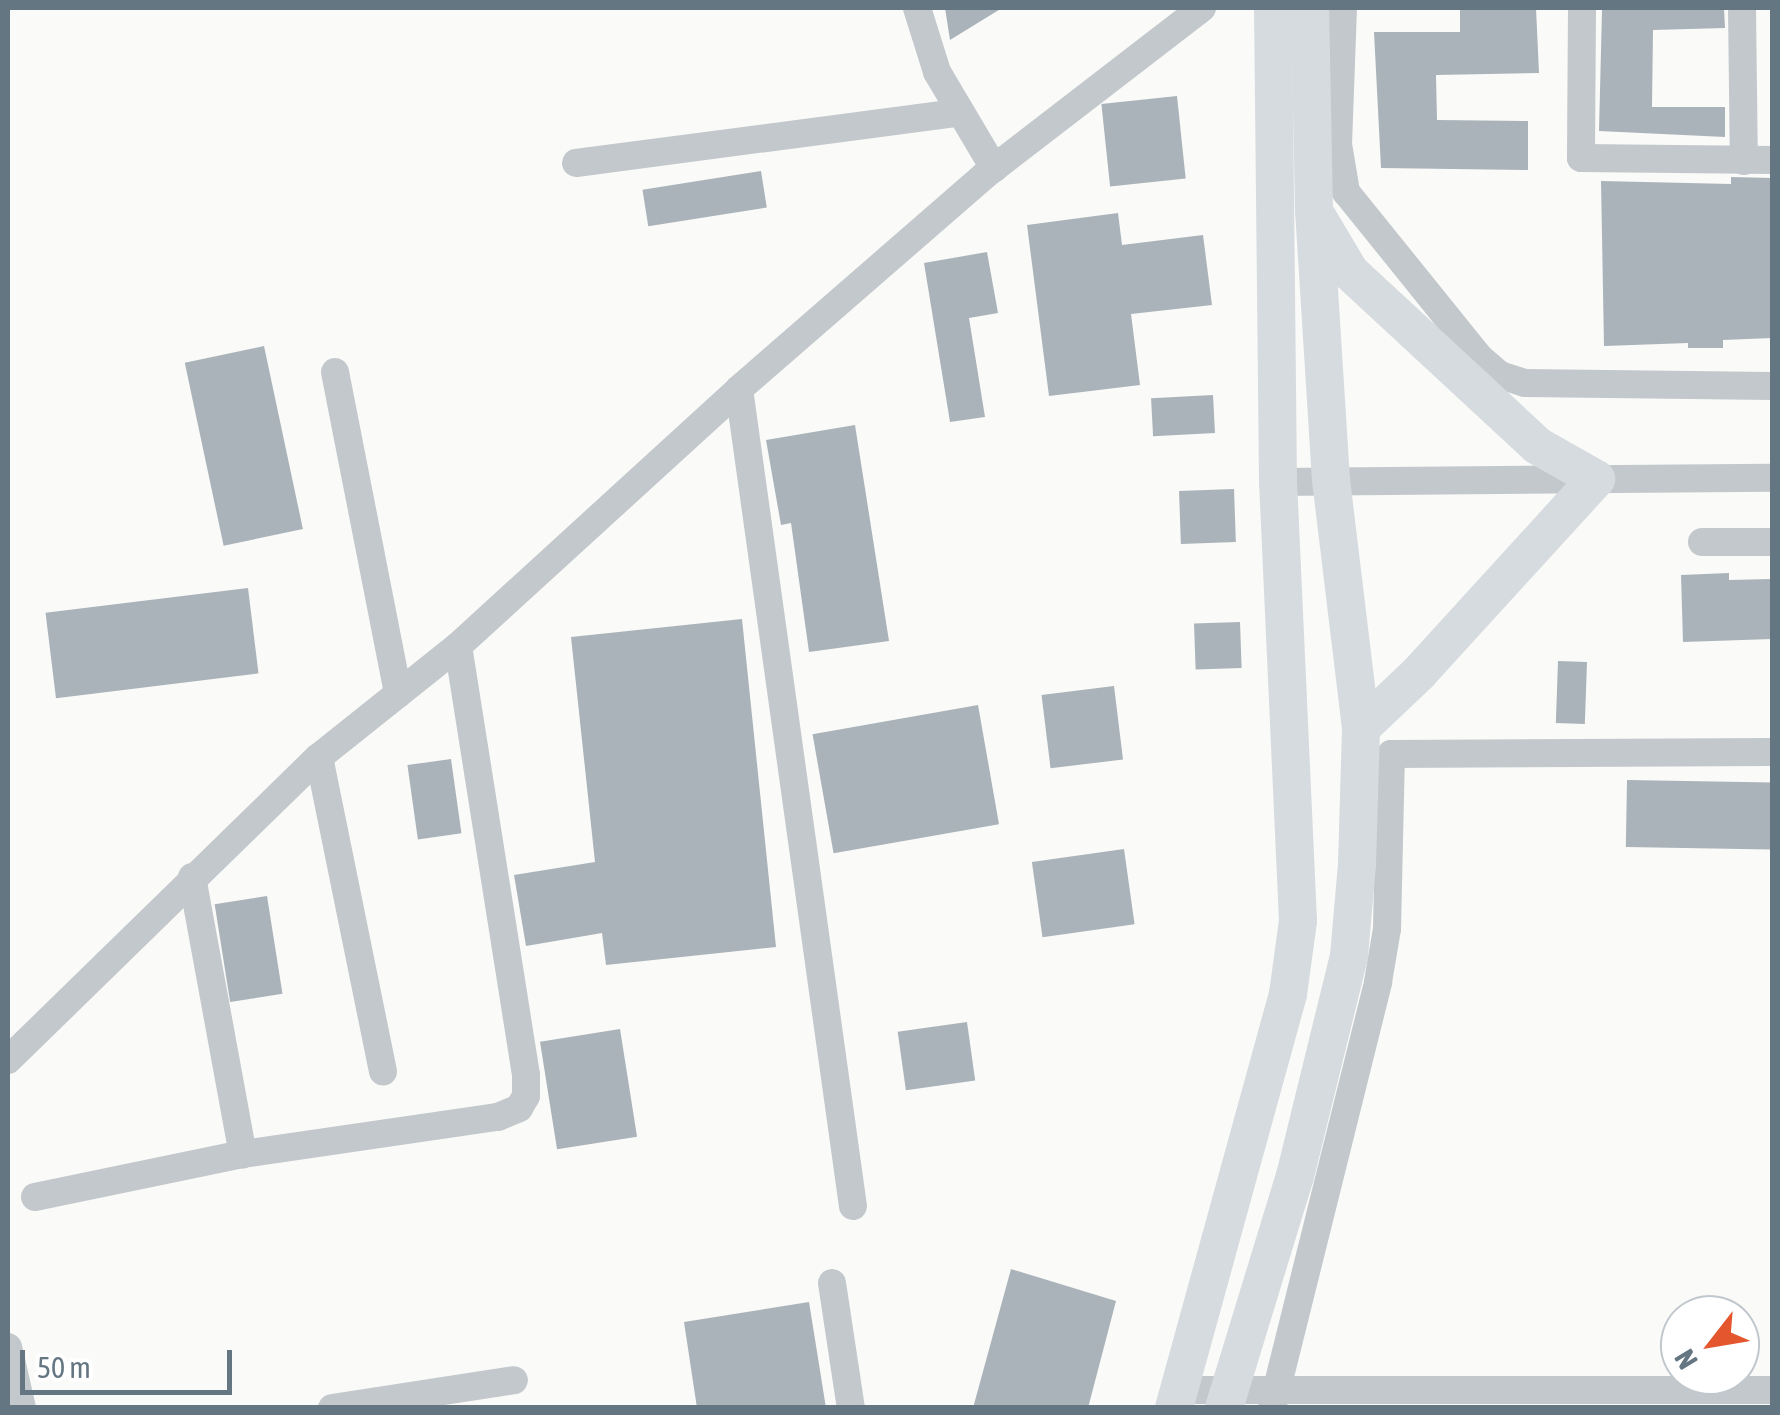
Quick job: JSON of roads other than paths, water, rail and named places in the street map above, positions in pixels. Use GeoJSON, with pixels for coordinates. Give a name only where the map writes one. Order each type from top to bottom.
{"type":"FeatureCollection","features":[{"type":"Feature","properties":{"kind":"main road"},"geometry":{"type":"LineString","coordinates":[[1177,1399],[1284,1012],[1298,922],[1278,482],[1274,8]]}},
{"type":"Feature","properties":{"kind":"main road"},"geometry":{"type":"LineString","coordinates":[[1227,1398],[1295,1176],[1350,956],[1361,728],[1332,480],[1314,211],[1310,8]]}},
{"type":"Feature","properties":{"kind":"main road"},"geometry":{"type":"LineString","coordinates":[[1314,211],[1350,272],[1538,446],[1596,479],[1419,673],[1361,728]]}},
{"type":"Feature","properties":{"kind":"street"},"geometry":{"type":"LineString","coordinates":[[917,8],[937,72],[994,168]]}},
{"type":"Feature","properties":{"kind":"street"},"geometry":{"type":"LineString","coordinates":[[8,1060],[319,757],[458,646],[739,388],[994,168],[1202,8]]}},
{"type":"Feature","properties":{"kind":"street"},"geometry":{"type":"LineString","coordinates":[[1342,8],[1338,144],[1346,192],[1479,357],[1500,375],[1525,384],[1772,386]]}},
{"type":"Feature","properties":{"kind":"street"},"geometry":{"type":"LineString","coordinates":[[1582,8],[1581,158],[1772,160]]}},
{"type":"Feature","properties":{"kind":"street"},"geometry":{"type":"LineString","coordinates":[[1742,8],[1744,161]]}},
{"type":"Feature","properties":{"kind":"street"},"geometry":{"type":"LineString","coordinates":[[576,163],[961,112]]}},
{"type":"Feature","properties":{"kind":"street"},"geometry":{"type":"LineString","coordinates":[[335,372],[398,694]]}},
{"type":"Feature","properties":{"kind":"street"},"geometry":{"type":"LineString","coordinates":[[739,388],[853,1206]]}},
{"type":"Feature","properties":{"kind":"street"},"geometry":{"type":"LineString","coordinates":[[1278,482],[1772,478]]}},
{"type":"Feature","properties":{"kind":"street"},"geometry":{"type":"LineString","coordinates":[[1702,542],[1772,542]]}},
{"type":"Feature","properties":{"kind":"street"},"geometry":{"type":"LineString","coordinates":[[35,1197],[242,1154],[498,1116],[519,1108],[526,1096],[458,646]]}},
{"type":"Feature","properties":{"kind":"street"},"geometry":{"type":"LineString","coordinates":[[1276,1397],[1378,982],[1387,929],[1391,754],[1772,752]]}},
{"type":"Feature","properties":{"kind":"street"},"geometry":{"type":"LineString","coordinates":[[319,757],[383,1072]]}},
{"type":"Feature","properties":{"kind":"street"},"geometry":{"type":"LineString","coordinates":[[192,877],[242,1154]]}},
{"type":"Feature","properties":{"kind":"street"},"geometry":{"type":"LineString","coordinates":[[832,1284],[851,1408]]}},
{"type":"Feature","properties":{"kind":"street"},"geometry":{"type":"LineString","coordinates":[[8,1347],[22,1408]]}},
{"type":"Feature","properties":{"kind":"street"},"geometry":{"type":"LineString","coordinates":[[332,1408],[514,1380]]}},
{"type":"Feature","properties":{"kind":"street"},"geometry":{"type":"LineString","coordinates":[[1177,1399],[1675,1399],[1772,1390]]}}]}
